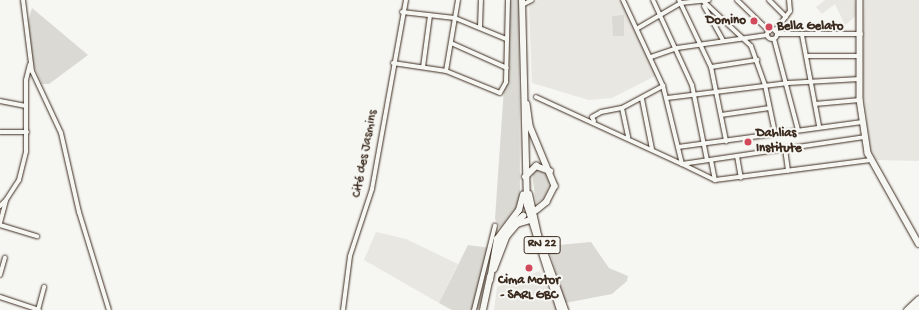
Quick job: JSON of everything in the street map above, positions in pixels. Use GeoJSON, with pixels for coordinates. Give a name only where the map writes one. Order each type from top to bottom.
{"type":"FeatureCollection","features":[{"type":"Feature","properties":{"kind":"highway"},"geometry":{"type":"LineString","coordinates":[[907,310],[919,299]]}},
{"type":"Feature","properties":{"kind":"highway"},"geometry":{"type":"LineString","coordinates":[[916,310],[919,307]]}},
{"type":"Feature","properties":{"kind":"main road"},"geometry":{"type":"LineString","coordinates":[[860,0],[860,100],[864,137],[871,160],[919,244]]}},
{"type":"Feature","properties":{"kind":"main road","name":"RN 22"},"geometry":{"type":"LineString","coordinates":[[522,3],[525,88],[525,177],[530,220],[560,310]]}},
{"type":"Feature","properties":{"kind":"main road"},"geometry":{"type":"LineString","coordinates":[[525,88],[530,126],[552,174],[555,186],[552,195],[537,210]]}},
{"type":"Feature","properties":{"kind":"main road"},"geometry":{"type":"LineString","coordinates":[[490,280],[496,243],[521,206],[525,177],[538,166],[552,174]]}},
{"type":"Feature","properties":{"kind":"main road","name":"RN 22"},"geometry":{"type":"LineString","coordinates":[[525,177],[538,235],[565,310]]}},
{"type":"Feature","properties":{"kind":"main road"},"geometry":{"type":"LineString","coordinates":[[483,310],[500,240],[522,216]]}},
{"type":"Feature","properties":{"kind":"main road"},"geometry":{"type":"LineString","coordinates":[[490,280],[506,237],[517,224],[530,220]]}},
{"type":"Feature","properties":{"kind":"street"},"geometry":{"type":"LineString","coordinates":[[0,206],[6,200],[19,180],[27,132],[25,106],[30,63],[23,0]]}},
{"type":"Feature","properties":{"kind":"street","name":"Cité des Jasmins"},"geometry":{"type":"LineString","coordinates":[[343,310],[352,246],[372,189],[402,12],[406,0]]}},
{"type":"Feature","properties":{"kind":"street"},"geometry":{"type":"LineString","coordinates":[[446,71],[458,0]]}},
{"type":"Feature","properties":{"kind":"street"},"geometry":{"type":"LineString","coordinates":[[480,27],[482,0]]}},
{"type":"Feature","properties":{"kind":"street"},"geometry":{"type":"LineString","coordinates":[[393,63],[446,71],[498,93],[506,82],[508,0]]}},
{"type":"Feature","properties":{"kind":"street"},"geometry":{"type":"LineString","coordinates":[[522,3],[532,0]]}},
{"type":"Feature","properties":{"kind":"street"},"geometry":{"type":"LineString","coordinates":[[623,0],[638,28],[664,86],[682,164]]}},
{"type":"Feature","properties":{"kind":"street"},"geometry":{"type":"LineString","coordinates":[[654,0],[677,48],[694,93],[715,180]]}},
{"type":"Feature","properties":{"kind":"street"},"geometry":{"type":"LineString","coordinates":[[638,28],[680,2],[709,0]]}},
{"type":"Feature","properties":{"kind":"street"},"geometry":{"type":"LineString","coordinates":[[737,0],[774,39],[788,82],[798,130]]}},
{"type":"Feature","properties":{"kind":"street"},"geometry":{"type":"LineString","coordinates":[[769,0],[786,17]]}},
{"type":"Feature","properties":{"kind":"street"},"geometry":{"type":"LineString","coordinates":[[774,39],[776,32],[786,17],[789,0]]}},
{"type":"Feature","properties":{"kind":"street"},"geometry":{"type":"LineString","coordinates":[[702,1],[751,46],[765,85],[775,133]]}},
{"type":"Feature","properties":{"kind":"street"},"geometry":{"type":"LineString","coordinates":[[702,1],[723,40]]}},
{"type":"Feature","properties":{"kind":"street"},"geometry":{"type":"LineString","coordinates":[[680,2],[711,67],[726,141]]}},
{"type":"Feature","properties":{"kind":"street"},"geometry":{"type":"LineString","coordinates":[[402,12],[454,18],[480,27],[506,39]]}},
{"type":"Feature","properties":{"kind":"street"},"geometry":{"type":"LineString","coordinates":[[423,67],[430,15]]}},
{"type":"Feature","properties":{"kind":"street"},"geometry":{"type":"LineString","coordinates":[[651,57],[677,48],[776,32],[802,35],[861,34]]}},
{"type":"Feature","properties":{"kind":"street"},"geometry":{"type":"LineString","coordinates":[[802,35],[819,126]]}},
{"type":"Feature","properties":{"kind":"street"},"geometry":{"type":"LineString","coordinates":[[451,44],[507,68]]}},
{"type":"Feature","properties":{"kind":"street"},"geometry":{"type":"LineString","coordinates":[[806,56],[860,56]]}},
{"type":"Feature","properties":{"kind":"street"},"geometry":{"type":"LineString","coordinates":[[711,67],[757,60]]}},
{"type":"Feature","properties":{"kind":"street"},"geometry":{"type":"LineString","coordinates":[[30,63],[61,133],[79,212],[109,310]]}},
{"type":"Feature","properties":{"kind":"street"},"geometry":{"type":"LineString","coordinates":[[667,98],[694,93],[788,82],[860,79]]}},
{"type":"Feature","properties":{"kind":"street"},"geometry":{"type":"LineString","coordinates":[[594,121],[592,117],[601,112],[622,108],[664,86]]}},
{"type":"Feature","properties":{"kind":"street"},"geometry":{"type":"LineString","coordinates":[[536,97],[594,121],[715,180],[741,178],[871,160]]}},
{"type":"Feature","properties":{"kind":"street"},"geometry":{"type":"LineString","coordinates":[[642,98],[652,149]]}},
{"type":"Feature","properties":{"kind":"street"},"geometry":{"type":"LineString","coordinates":[[816,104],[860,100]]}},
{"type":"Feature","properties":{"kind":"street"},"geometry":{"type":"LineString","coordinates":[[0,101],[25,106]]}},
{"type":"Feature","properties":{"kind":"street"},"geometry":{"type":"LineString","coordinates":[[622,108],[628,137]]}},
{"type":"Feature","properties":{"kind":"street"},"geometry":{"type":"LineString","coordinates":[[721,115],[770,108]]}},
{"type":"Feature","properties":{"kind":"street"},"geometry":{"type":"LineString","coordinates":[[678,147],[819,126],[862,122]]}},
{"type":"Feature","properties":{"kind":"street"},"geometry":{"type":"LineString","coordinates":[[0,132],[27,132]]}},
{"type":"Feature","properties":{"kind":"street"},"geometry":{"type":"LineString","coordinates":[[682,164],[864,137]]}},
{"type":"Feature","properties":{"kind":"street"},"geometry":{"type":"LineString","coordinates":[[785,149],[788,171]]}},
{"type":"Feature","properties":{"kind":"street"},"geometry":{"type":"LineString","coordinates":[[737,156],[741,178]]}},
{"type":"Feature","properties":{"kind":"street"},"geometry":{"type":"LineString","coordinates":[[6,200],[0,224],[37,236]]}},
{"type":"Feature","properties":{"kind":"street"},"geometry":{"type":"LineString","coordinates":[[474,310],[495,226]]}},
{"type":"Feature","properties":{"kind":"street"},"geometry":{"type":"LineString","coordinates":[[0,275],[5,258]]}},
{"type":"Feature","properties":{"kind":"street"},"geometry":{"type":"LineString","coordinates":[[0,297],[37,310],[44,287]]}},
{"type":"Feature","properties":{"kind":"shaded area"},"geometry":{"type":"Polygon","coordinates":[[[510,0],[519,0],[520,203],[500,228],[495,219],[510,0]]]}},
{"type":"Feature","properties":{"kind":"shaded area"},"geometry":{"type":"Polygon","coordinates":[[[538,0],[620,0],[657,75],[612,98],[589,100],[532,83],[529,5],[538,0]]]}},
{"type":"Feature","properties":{"kind":"shaded area"},"geometry":{"type":"Polygon","coordinates":[[[825,0],[855,0],[856,16],[845,25],[835,4],[822,14],[816,7],[825,0]]]}},
{"type":"Feature","properties":{"kind":"shaded area"},"geometry":{"type":"Polygon","coordinates":[[[865,0],[919,0],[919,161],[876,160],[871,151],[862,87],[865,0]]]}},
{"type":"Feature","properties":{"kind":"shaded area"},"geometry":{"type":"Polygon","coordinates":[[[32,8],[88,55],[49,84],[42,84],[32,62],[28,21],[32,8]]]}},
{"type":"Feature","properties":{"kind":"shaded area"},"geometry":{"type":"Polygon","coordinates":[[[624,15],[624,36],[613,36],[612,16],[624,15]]]}},
{"type":"Feature","properties":{"kind":"shaded area"},"geometry":{"type":"Polygon","coordinates":[[[537,169],[549,176],[550,186],[544,198],[536,203],[532,173],[537,169]]]}},
{"type":"Feature","properties":{"kind":"shaded area"},"geometry":{"type":"Polygon","coordinates":[[[376,232],[406,239],[458,264],[439,303],[364,260],[376,232]]]}},
{"type":"Feature","properties":{"kind":"shaded area"},"geometry":{"type":"Polygon","coordinates":[[[591,242],[609,268],[628,276],[627,281],[612,294],[565,303],[548,246],[591,242]]]}},
{"type":"Feature","properties":{"kind":"shaded area"},"geometry":{"type":"Polygon","coordinates":[[[468,245],[491,248],[481,303],[478,310],[452,310],[439,303],[468,245]]]}},
{"type":"Feature","properties":{"kind":"shaded area"},"geometry":{"type":"Polygon","coordinates":[[[540,271],[557,310],[494,310],[497,287],[540,271]]]}},
{"type":"Feature","properties":{"kind":"place","name":"Domino"},"geometry":{"type":"Point","coordinates":[754,21]}},
{"type":"Feature","properties":{"kind":"place","name":"Bella Gelato"},"geometry":{"type":"Point","coordinates":[769,27]}},
{"type":"Feature","properties":{"kind":"place","name":"Dahlias Institute"},"geometry":{"type":"Point","coordinates":[748,142]}},
{"type":"Feature","properties":{"kind":"place","name":"Cima Motor - SARL GBC"},"geometry":{"type":"Point","coordinates":[529,268]}}]}
